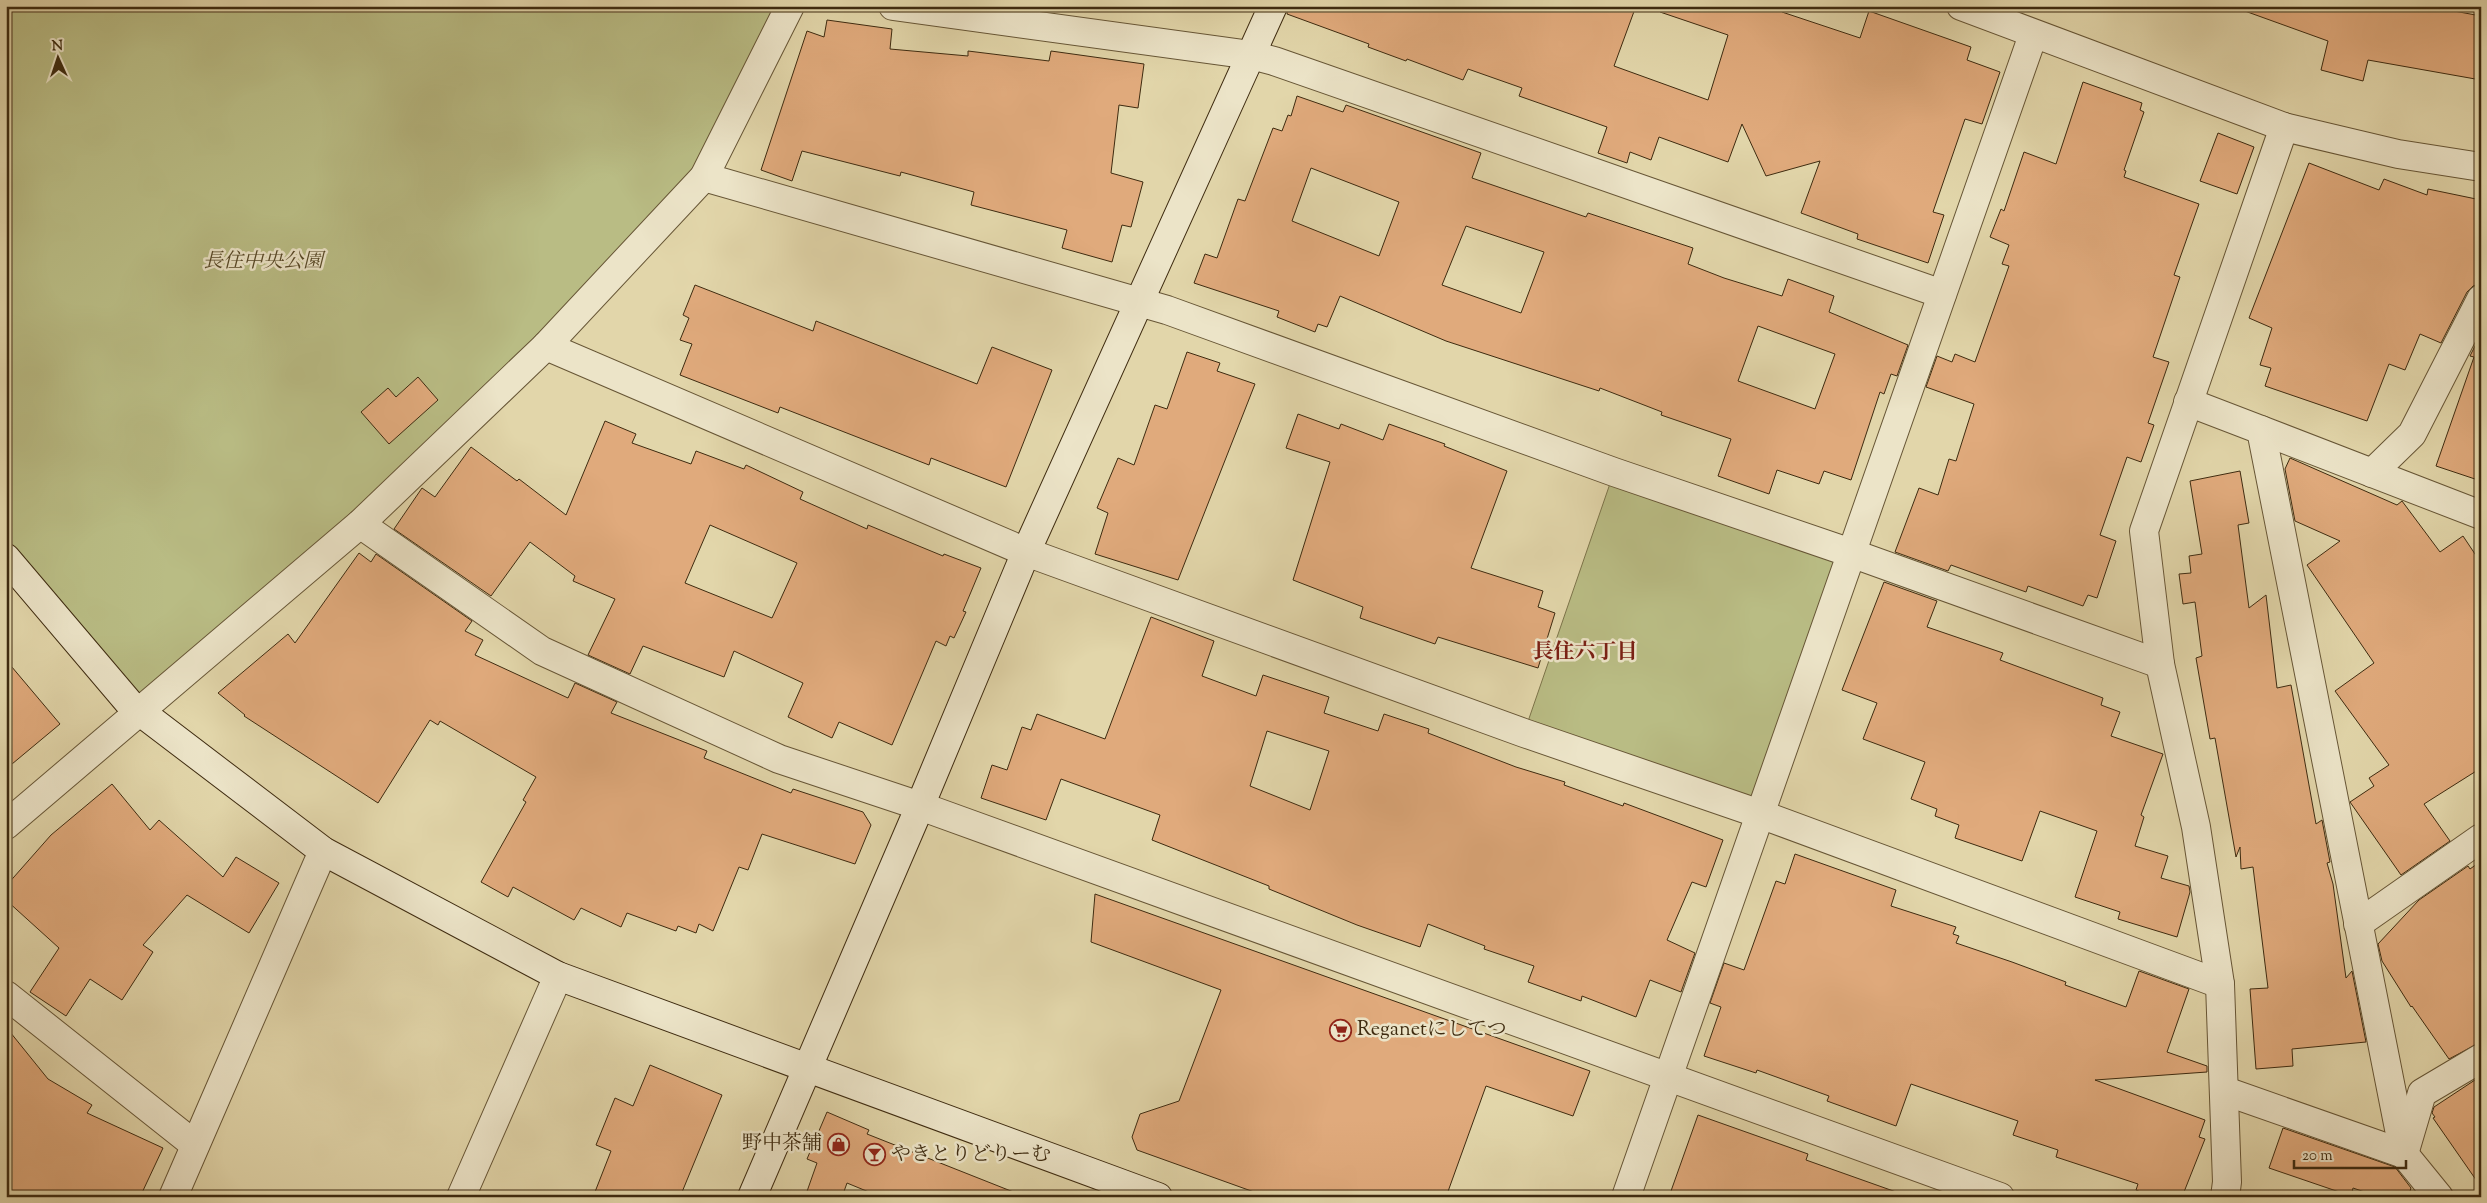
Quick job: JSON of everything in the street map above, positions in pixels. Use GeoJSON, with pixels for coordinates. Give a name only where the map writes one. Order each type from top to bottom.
{"type":"FeatureCollection","features":[{"type":"Feature","properties":{"kind":"street"},"geometry":{"type":"LineString","coordinates":[[6,825],[360,524],[546,346],[704,177],[790,6]]}},
{"type":"Feature","properties":{"kind":"street"},"geometry":{"type":"LineString","coordinates":[[893,6],[1251,55],[1274,61],[1942,294]]}},
{"type":"Feature","properties":{"kind":"street"},"geometry":{"type":"LineString","coordinates":[[752,1197],[805,1068],[920,806],[1026,552],[1140,303],[1272,6]]}},
{"type":"Feature","properties":{"kind":"street"},"geometry":{"type":"LineString","coordinates":[[1961,6],[2033,35],[2284,127],[2398,154],[2481,167]]}},
{"type":"Feature","properties":{"kind":"street"},"geometry":{"type":"LineString","coordinates":[[1626,1197],[2033,35]]}},
{"type":"Feature","properties":{"kind":"street"},"geometry":{"type":"LineString","coordinates":[[2225,1197],[2227,1182],[2225,1091],[2220,984],[2196,827],[2160,664],[2144,531],[2284,127]]}},
{"type":"Feature","properties":{"kind":"street"},"geometry":{"type":"LineString","coordinates":[[704,177],[1167,310],[1614,472],[1851,553],[2160,664]]}},
{"type":"Feature","properties":{"kind":"street"},"geometry":{"type":"LineString","coordinates":[[2372,473],[2412,434],[2481,300]]}},
{"type":"Feature","properties":{"kind":"street"},"geometry":{"type":"LineString","coordinates":[[546,346],[1026,552],[1524,733],[1760,814],[2220,984]]}},
{"type":"Feature","properties":{"kind":"street"},"geometry":{"type":"LineString","coordinates":[[2188,402],[2481,515]]}},
{"type":"Feature","properties":{"kind":"street"},"geometry":{"type":"LineString","coordinates":[[2261,430],[2404,1154],[2439,1197]]}},
{"type":"Feature","properties":{"kind":"street"},"geometry":{"type":"LineString","coordinates":[[360,524],[542,652],[778,759],[920,806],[2000,1197]]}},
{"type":"Feature","properties":{"kind":"street"},"geometry":{"type":"LineString","coordinates":[[6,558],[130,704],[323,851],[558,976],[1158,1197]]}},
{"type":"Feature","properties":{"kind":"street"},"geometry":{"type":"LineString","coordinates":[[2358,924],[2481,838]]}},
{"type":"Feature","properties":{"kind":"street"},"geometry":{"type":"LineString","coordinates":[[173,1197],[323,851]]}},
{"type":"Feature","properties":{"kind":"street"},"geometry":{"type":"LineString","coordinates":[[461,1197],[558,976]]}},
{"type":"Feature","properties":{"kind":"street"},"geometry":{"type":"LineString","coordinates":[[6,995],[195,1145]]}},
{"type":"Feature","properties":{"kind":"street"},"geometry":{"type":"LineString","coordinates":[[2404,1154],[2422,1093],[2481,1058]]}},
{"type":"Feature","properties":{"kind":"street"},"geometry":{"type":"LineString","coordinates":[[2225,1091],[2404,1154]]}},
{"type":"Feature","properties":{"kind":"green space","name":"長住中央公園"},"geometry":{"type":"Polygon","coordinates":[[[6,6],[790,6],[704,177],[546,346],[141,713],[6,557],[6,6]]]}},
{"type":"Feature","properties":{"kind":"green space"},"geometry":{"type":"Polygon","coordinates":[[[1614,472],[1851,553],[1760,814],[1524,733],[1614,472]]]}},
{"type":"Feature","properties":{"kind":"building"},"geometry":{"type":"Polygon","coordinates":[[[1288,6],[1636,6],[1614,66],[1708,100],[1728,35],[1660,12],[1660,6],[1784,6],[1782,12],[1860,38],[1869,11],[1971,47],[1967,60],[2000,72],[1982,124],[1965,119],[1933,212],[1944,215],[1928,263],[1857,239],[1858,234],[1801,213],[1820,161],[1766,176],[1742,124],[1728,162],[1659,137],[1651,160],[1630,152],[1627,163],[1598,153],[1607,127],[1519,96],[1522,88],[1468,69],[1463,80],[1368,47],[1369,44],[1287,14],[1288,6]]]}},
{"type":"Feature","properties":{"kind":"building"},"geometry":{"type":"Polygon","coordinates":[[[2242,6],[2427,6],[2481,16],[2481,80],[2368,60],[2363,81],[2321,70],[2328,41],[2242,10],[2242,6]]]}},
{"type":"Feature","properties":{"kind":"building"},"geometry":{"type":"Polygon","coordinates":[[[827,20],[892,29],[890,49],[968,56],[968,51],[1049,61],[1051,51],[1144,64],[1138,108],[1119,105],[1111,173],[1143,182],[1131,227],[1122,225],[1112,262],[1062,248],[1067,230],[971,205],[974,192],[901,172],[900,176],[802,151],[792,181],[761,170],[807,31],[824,37],[827,20]]]}},
{"type":"Feature","properties":{"kind":"building"},"geometry":{"type":"Polygon","coordinates":[[[2083,82],[2142,103],[2140,110],[2144,112],[2124,170],[2126,171],[2124,177],[2199,204],[2174,275],[2180,277],[2153,357],[2169,362],[2148,423],[2154,425],[2141,462],[2127,457],[2100,535],[2116,541],[2097,598],[2088,595],[2083,606],[2028,586],[2026,592],[1951,565],[1948,571],[1895,552],[1919,488],[1938,495],[1949,459],[1956,461],[1974,404],[1926,387],[1937,356],[1952,362],[1955,354],[1975,362],[2009,266],[2002,264],[2009,245],[1990,237],[2001,209],[2004,211],[2024,152],[2056,164],[2083,82]]]}},
{"type":"Feature","properties":{"kind":"building"},"geometry":{"type":"Polygon","coordinates":[[[1297,96],[1343,112],[1346,105],[1481,153],[1472,178],[1586,217],[1588,213],[1693,248],[1688,264],[1724,278],[1782,296],[1788,279],[1834,296],[1829,312],[1908,345],[1897,376],[1891,374],[1884,394],[1880,392],[1851,480],[1824,471],[1819,484],[1777,470],[1769,494],[1718,476],[1731,439],[1661,415],[1662,412],[1600,388],[1599,391],[1446,341],[1340,296],[1327,327],[1318,324],[1315,332],[1277,317],[1279,311],[1194,283],[1205,254],[1217,258],[1238,199],[1245,201],[1273,128],[1282,131],[1288,115],[1291,116],[1297,96]],[[1311,168],[1292,221],[1379,256],[1399,202],[1311,168]],[[1466,226],[1442,285],[1521,313],[1544,252],[1466,226]],[[1758,326],[1738,381],[1815,409],[1835,354],[1758,326]]]}},
{"type":"Feature","properties":{"kind":"building"},"geometry":{"type":"Polygon","coordinates":[[[2218,133],[2254,147],[2237,194],[2200,181],[2218,133]]]}},
{"type":"Feature","properties":{"kind":"building"},"geometry":{"type":"Polygon","coordinates":[[[2309,163],[2379,190],[2384,179],[2427,195],[2428,189],[2481,200],[2481,283],[2473,286],[2467,292],[2441,343],[2420,334],[2405,370],[2389,364],[2367,421],[2265,386],[2271,368],[2260,365],[2272,328],[2249,318],[2309,163]]]}},
{"type":"Feature","properties":{"kind":"building"},"geometry":{"type":"Polygon","coordinates":[[[695,285],[813,331],[816,321],[977,384],[992,347],[1052,370],[1006,487],[931,458],[929,465],[780,407],[778,413],[680,375],[692,344],[680,340],[689,318],[683,315],[695,285]]]}},
{"type":"Feature","properties":{"kind":"building"},"geometry":{"type":"Polygon","coordinates":[[[2481,334],[2481,481],[2436,466],[2474,357],[2470,356],[2481,334]]]}},
{"type":"Feature","properties":{"kind":"building"},"geometry":{"type":"Polygon","coordinates":[[[1187,352],[1220,363],[1217,371],[1255,384],[1178,580],[1095,554],[1108,513],[1097,508],[1118,458],[1134,465],[1155,405],[1167,409],[1187,352]]]}},
{"type":"Feature","properties":{"kind":"building"},"geometry":{"type":"Polygon","coordinates":[[[418,377],[438,400],[389,444],[361,412],[388,388],[396,397],[418,377]]]}},
{"type":"Feature","properties":{"kind":"building"},"geometry":{"type":"Polygon","coordinates":[[[1298,414],[1339,429],[1341,424],[1383,440],[1389,424],[1445,444],[1444,446],[1507,471],[1471,568],[1543,591],[1538,607],[1555,613],[1538,668],[1438,637],[1435,644],[1360,618],[1363,607],[1293,580],[1330,462],[1286,448],[1298,414]]]}},
{"type":"Feature","properties":{"kind":"building"},"geometry":{"type":"Polygon","coordinates":[[[605,421],[636,434],[632,443],[691,464],[696,451],[744,469],[746,465],[803,492],[800,499],[867,529],[868,525],[943,556],[944,554],[981,568],[963,611],[966,612],[954,638],[950,636],[946,646],[936,641],[892,745],[839,722],[832,738],[788,717],[803,683],[734,651],[724,677],[643,646],[630,674],[588,655],[615,599],[573,581],[575,576],[530,542],[491,596],[394,529],[422,488],[435,497],[471,447],[517,481],[519,479],[566,515],[605,421]],[[710,525],[685,583],[772,618],[797,563],[710,525]]]}},
{"type":"Feature","properties":{"kind":"building"},"geometry":{"type":"Polygon","coordinates":[[[2290,458],[2397,505],[2402,501],[2440,552],[2463,536],[2481,563],[2481,768],[2424,804],[2450,841],[2401,875],[2350,802],[2374,786],[2369,778],[2389,765],[2335,691],[2374,663],[2307,565],[2340,541],[2295,521],[2285,469],[2290,458]]]}},
{"type":"Feature","properties":{"kind":"building"},"geometry":{"type":"Polygon","coordinates":[[[2240,471],[2249,523],[2238,525],[2249,608],[2266,595],[2277,688],[2291,685],[2316,824],[2322,820],[2330,862],[2327,863],[2333,884],[2346,978],[2352,971],[2366,1042],[2292,1049],[2293,1066],[2256,1069],[2250,989],[2268,988],[2253,867],[2241,869],[2240,847],[2236,857],[2215,738],[2210,739],[2196,658],[2202,656],[2195,602],[2183,604],[2179,574],[2191,573],[2189,556],[2202,554],[2190,481],[2240,471]]]}},
{"type":"Feature","properties":{"kind":"building"},"geometry":{"type":"Polygon","coordinates":[[[359,553],[371,562],[376,554],[472,621],[465,631],[483,640],[475,655],[568,698],[575,683],[617,702],[611,713],[707,751],[704,758],[791,793],[793,789],[863,812],[871,825],[855,864],[762,834],[748,870],[739,867],[713,931],[699,924],[696,933],[678,926],[676,931],[627,913],[621,927],[581,908],[574,920],[513,887],[508,897],[481,882],[526,802],[523,800],[536,777],[440,721],[438,725],[430,720],[378,803],[244,716],[218,693],[288,634],[295,643],[359,553]]]}},
{"type":"Feature","properties":{"kind":"building"},"geometry":{"type":"Polygon","coordinates":[[[1884,582],[1937,601],[1927,627],[2003,653],[2000,660],[2103,698],[2101,705],[2120,712],[2111,736],[2163,754],[2141,815],[2144,817],[2135,846],[2168,856],[2161,878],[2189,886],[2190,892],[2177,937],[2118,919],[2120,912],[2075,897],[2097,831],[2040,811],[2022,861],[1955,838],[1959,825],[1935,816],[1937,809],[1911,799],[1925,762],[1863,739],[1877,703],[1842,690],[1884,582]]]}},
{"type":"Feature","properties":{"kind":"building"},"geometry":{"type":"Polygon","coordinates":[[[1151,617],[1214,641],[1202,676],[1256,696],[1263,675],[1329,697],[1324,713],[1378,731],[1384,714],[1429,729],[1428,733],[1516,767],[1565,782],[1564,785],[1623,806],[1624,803],[1723,840],[1706,887],[1692,882],[1667,940],[1695,953],[1681,992],[1650,980],[1636,1017],[1582,996],[1581,1001],[1528,982],[1534,966],[1484,949],[1485,946],[1428,924],[1420,947],[1357,925],[1269,889],[1269,886],[1152,840],[1160,815],[1061,779],[1046,820],[981,798],[992,765],[1007,770],[1022,727],[1031,730],[1037,714],[1105,739],[1151,617]],[[1267,731],[1250,786],[1310,810],[1329,751],[1267,731]]]}},
{"type":"Feature","properties":{"kind":"building"},"geometry":{"type":"Polygon","coordinates":[[[6,660],[60,724],[6,769],[6,660]]]}},
{"type":"Feature","properties":{"kind":"building"},"geometry":{"type":"Polygon","coordinates":[[[112,784],[150,830],[159,820],[223,877],[236,857],[279,883],[249,933],[187,895],[143,945],[153,952],[122,1000],[90,979],[66,1016],[30,992],[59,948],[6,900],[6,886],[51,835],[112,784]]]}},
{"type":"Feature","properties":{"kind":"building"},"geometry":{"type":"Polygon","coordinates":[[[1795,854],[1896,890],[1891,906],[1956,927],[1953,934],[1959,936],[1956,943],[2066,982],[2065,985],[2126,1007],[2139,971],[2189,989],[2167,1052],[2207,1066],[2207,1072],[2095,1080],[2205,1120],[2199,1137],[2205,1139],[2182,1197],[2152,1197],[2136,1190],[2138,1184],[2056,1157],[2058,1150],[2013,1135],[2018,1121],[1911,1084],[1896,1126],[1827,1101],[1829,1096],[1757,1070],[1756,1073],[1704,1056],[1721,1007],[1710,1003],[1724,963],[1744,970],[1776,881],[1785,884],[1795,854]]]}},
{"type":"Feature","properties":{"kind":"building"},"geometry":{"type":"Polygon","coordinates":[[[2481,861],[2481,1042],[2449,1059],[2411,1007],[2382,961],[2378,944],[2419,900],[2468,866],[2470,869],[2481,861]]]}},
{"type":"Feature","properties":{"kind":"building","name":"Reganetにしてつ"},"geometry":{"type":"Polygon","coordinates":[[[1095,894],[1590,1071],[1573,1116],[1486,1086],[1446,1197],[1268,1197],[1137,1150],[1132,1137],[1140,1114],[1179,1101],[1221,990],[1091,942],[1095,894]]]}},
{"type":"Feature","properties":{"kind":"building"},"geometry":{"type":"Polygon","coordinates":[[[6,1027],[48,1079],[92,1105],[87,1113],[163,1148],[140,1197],[6,1197],[6,1027]]]}},
{"type":"Feature","properties":{"kind":"building"},"geometry":{"type":"Polygon","coordinates":[[[650,1065],[722,1095],[680,1197],[593,1197],[611,1151],[596,1145],[615,1098],[633,1106],[650,1065]]]}},
{"type":"Feature","properties":{"kind":"building"},"geometry":{"type":"Polygon","coordinates":[[[2481,1076],[2481,1187],[2433,1118],[2435,1117],[2432,1113],[2434,1107],[2481,1076]]]}},
{"type":"Feature","properties":{"kind":"building"},"geometry":{"type":"Polygon","coordinates":[[[827,1112],[869,1130],[867,1134],[1021,1195],[1021,1197],[881,1197],[847,1183],[842,1197],[805,1197],[817,1163],[807,1159],[827,1112]]]}},
{"type":"Feature","properties":{"kind":"building"},"geometry":{"type":"Polygon","coordinates":[[[1698,1115],[1808,1154],[1806,1160],[1899,1193],[1898,1197],[1687,1197],[1671,1191],[1698,1115]]]}},
{"type":"Feature","properties":{"kind":"building"},"geometry":{"type":"Polygon","coordinates":[[[2283,1128],[2395,1167],[2411,1188],[2408,1197],[2379,1197],[2353,1188],[2351,1196],[2269,1168],[2283,1128]]]}},
{"type":"Feature","properties":{"kind":"place","name":"Reganetにしてつ"},"geometry":{"type":"Point","coordinates":[1341,1030]}},
{"type":"Feature","properties":{"kind":"place","name":"野中茶舗"},"geometry":{"type":"Point","coordinates":[838,1144]}},
{"type":"Feature","properties":{"kind":"place","name":"やきとりどりーむ"},"geometry":{"type":"Point","coordinates":[875,1155]}},
{"type":"Feature","properties":{"kind":"district","name":"長住六丁目"},"geometry":{"type":"Point","coordinates":[1585,653]}}]}
